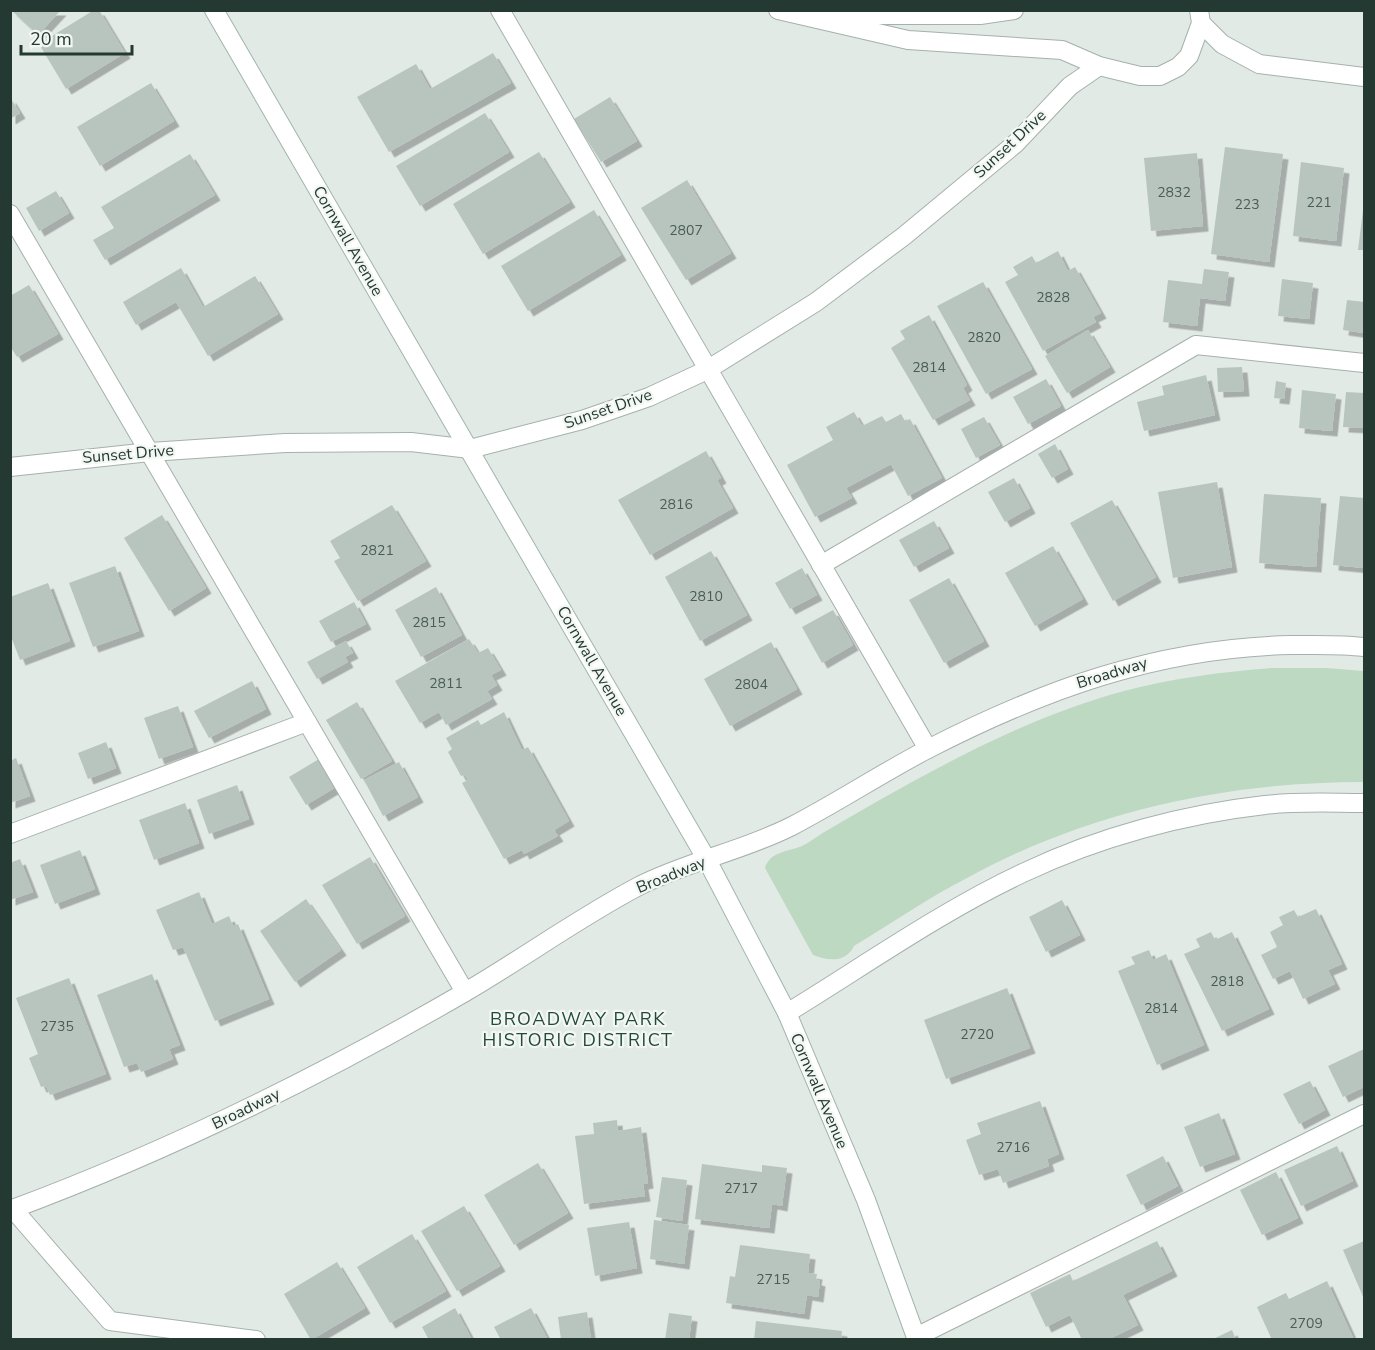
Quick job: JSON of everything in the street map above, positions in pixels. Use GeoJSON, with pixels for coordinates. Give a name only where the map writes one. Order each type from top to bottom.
{"type":"FeatureCollection","features":[{"type":"Feature","properties":{"kind":"street","name":"Cornwall Avenue"},"geometry":{"type":"LineString","coordinates":[[214,10],[471,449],[707,860],[787,1013],[866,1200],[916,1338]]}},
{"type":"Feature","properties":{"kind":"street"},"geometry":{"type":"LineString","coordinates":[[500,10],[928,749]]}},
{"type":"Feature","properties":{"kind":"street"},"geometry":{"type":"LineString","coordinates":[[778,10],[809,15],[908,40],[1062,50],[1122,74],[1160,76],[1178,68],[1189,56],[1200,17]]}},
{"type":"Feature","properties":{"kind":"street"},"geometry":{"type":"LineString","coordinates":[[809,15],[980,15],[1014,10]]}},
{"type":"Feature","properties":{"kind":"street"},"geometry":{"type":"LineString","coordinates":[[1200,17],[1222,44],[1259,64],[1365,77]]}},
{"type":"Feature","properties":{"kind":"street","name":"Sunset Drive"},"geometry":{"type":"LineString","coordinates":[[10,467],[150,452],[297,443],[411,442],[471,449],[593,416],[649,396],[707,370],[825,296],[904,236],[1015,144],[1062,93],[1099,66]]}},
{"type":"Feature","properties":{"kind":"street"},"geometry":{"type":"LineString","coordinates":[[10,214],[465,992]]}},
{"type":"Feature","properties":{"kind":"street"},"geometry":{"type":"LineString","coordinates":[[821,565],[1196,345],[1365,363]]}},
{"type":"Feature","properties":{"kind":"street","name":"Broadway"},"geometry":{"type":"LineString","coordinates":[[12,1209],[118,1167],[250,1109],[465,992],[641,885],[789,827],[928,749],[1050,693],[1154,660],[1264,646],[1323,644],[1365,647]]}},
{"type":"Feature","properties":{"kind":"street"},"geometry":{"type":"LineString","coordinates":[[10,834],[307,722]]}},
{"type":"Feature","properties":{"kind":"street"},"geometry":{"type":"LineString","coordinates":[[787,1013],[989,890],[1068,855],[1123,836],[1216,813],[1285,804],[1365,803]]}},
{"type":"Feature","properties":{"kind":"street"},"geometry":{"type":"LineString","coordinates":[[916,1338],[1365,1114]]}},
{"type":"Feature","properties":{"kind":"street"},"geometry":{"type":"LineString","coordinates":[[12,1209],[110,1321],[256,1340]]}},
{"type":"Feature","properties":{"kind":"green space"},"geometry":{"type":"Polygon","coordinates":[[[1272,668],[1364,671],[1364,782],[1312,783],[1210,795],[1110,818],[1013,855],[967,878],[924,902],[854,946],[851,952],[836,959],[825,959],[813,955],[765,868],[767,862],[775,855],[802,846],[930,772],[1046,717],[1142,686],[1198,676],[1272,668]]]}},
{"type":"Feature","properties":{"kind":"building"},"geometry":{"type":"Polygon","coordinates":[[[11,10],[61,10],[38,35],[11,10]]]}},
{"type":"Feature","properties":{"kind":"building"},"geometry":{"type":"Polygon","coordinates":[[[94,10],[99,10],[125,53],[66,89],[39,44],[94,10]]]}},
{"type":"Feature","properties":{"kind":"building"},"geometry":{"type":"Polygon","coordinates":[[[493,53],[511,83],[389,152],[357,97],[416,64],[430,89],[493,53]]]}},
{"type":"Feature","properties":{"kind":"building"},"geometry":{"type":"Polygon","coordinates":[[[151,83],[174,121],[100,166],[77,127],[151,83]]]}},
{"type":"Feature","properties":{"kind":"building"},"geometry":{"type":"Polygon","coordinates":[[[10,97],[20,113],[10,119],[10,97]]]}},
{"type":"Feature","properties":{"kind":"building"},"geometry":{"type":"Polygon","coordinates":[[[610,97],[637,141],[601,162],[574,119],[610,97]]]}},
{"type":"Feature","properties":{"kind":"building"},"geometry":{"type":"Polygon","coordinates":[[[485,113],[509,152],[420,206],[396,166],[485,113]]]}},
{"type":"Feature","properties":{"kind":"building"},"geometry":{"type":"Polygon","coordinates":[[[1225,147],[1283,154],[1269,262],[1211,254],[1225,147]]]}},
{"type":"Feature","properties":{"kind":"building"},"geometry":{"type":"Polygon","coordinates":[[[539,152],[570,202],[483,254],[453,204],[539,152]]]}},
{"type":"Feature","properties":{"kind":"building"},"geometry":{"type":"Polygon","coordinates":[[[1197,153],[1203,226],[1151,231],[1144,158],[1197,153]]]}},
{"type":"Feature","properties":{"kind":"building"},"geometry":{"type":"Polygon","coordinates":[[[190,154],[215,195],[105,260],[93,240],[114,228],[101,207],[190,154]]]}},
{"type":"Feature","properties":{"kind":"building"},"geometry":{"type":"Polygon","coordinates":[[[1301,162],[1344,168],[1336,241],[1293,236],[1301,162]]]}},
{"type":"Feature","properties":{"kind":"building"},"geometry":{"type":"Polygon","coordinates":[[[687,180],[731,253],[686,280],[641,208],[687,180]]]}},
{"type":"Feature","properties":{"kind":"building"},"geometry":{"type":"Polygon","coordinates":[[[56,191],[69,213],[39,231],[26,208],[56,191]]]}},
{"type":"Feature","properties":{"kind":"building"},"geometry":{"type":"Polygon","coordinates":[[[594,210],[621,255],[528,311],[501,266],[594,210]]]}},
{"type":"Feature","properties":{"kind":"building"},"geometry":{"type":"Polygon","coordinates":[[[1363,210],[1364,250],[1358,250],[1363,210]]]}},
{"type":"Feature","properties":{"kind":"building"},"geometry":{"type":"Polygon","coordinates":[[[1058,251],[1068,271],[1075,267],[1101,313],[1093,317],[1096,322],[1043,351],[1005,282],[1018,275],[1013,267],[1032,256],[1036,263],[1058,251]]]}},
{"type":"Feature","properties":{"kind":"building"},"geometry":{"type":"Polygon","coordinates":[[[181,268],[203,307],[255,276],[278,314],[208,356],[176,302],[136,325],[123,302],[181,268]]]}},
{"type":"Feature","properties":{"kind":"building"},"geometry":{"type":"Polygon","coordinates":[[[1204,269],[1229,272],[1225,301],[1200,298],[1197,326],[1163,322],[1168,280],[1202,284],[1204,269]]]}},
{"type":"Feature","properties":{"kind":"building"},"geometry":{"type":"Polygon","coordinates":[[[1282,279],[1313,283],[1309,319],[1278,316],[1282,279]]]}},
{"type":"Feature","properties":{"kind":"building"},"geometry":{"type":"Polygon","coordinates":[[[983,282],[1032,369],[986,394],[937,306],[983,282]]]}},
{"type":"Feature","properties":{"kind":"building"},"geometry":{"type":"Polygon","coordinates":[[[29,285],[58,334],[17,357],[10,346],[10,296],[29,285]]]}},
{"type":"Feature","properties":{"kind":"building"},"geometry":{"type":"Polygon","coordinates":[[[1347,300],[1364,302],[1364,333],[1343,330],[1347,300]]]}},
{"type":"Feature","properties":{"kind":"building"},"geometry":{"type":"Polygon","coordinates":[[[929,315],[967,385],[963,388],[970,400],[933,420],[891,348],[905,339],[900,331],[929,315]]]}},
{"type":"Feature","properties":{"kind":"building"},"geometry":{"type":"Polygon","coordinates":[[[1088,330],[1110,367],[1067,393],[1045,356],[1088,330]]]}},
{"type":"Feature","properties":{"kind":"building"},"geometry":{"type":"Polygon","coordinates":[[[1242,367],[1244,391],[1218,392],[1217,368],[1242,367]]]}},
{"type":"Feature","properties":{"kind":"building"},"geometry":{"type":"Polygon","coordinates":[[[1206,375],[1215,415],[1144,431],[1137,402],[1164,395],[1162,386],[1206,375]]]}},
{"type":"Feature","properties":{"kind":"building"},"geometry":{"type":"Polygon","coordinates":[[[1046,379],[1061,406],[1028,424],[1013,397],[1046,379]]]}},
{"type":"Feature","properties":{"kind":"building"},"geometry":{"type":"Polygon","coordinates":[[[1276,381],[1286,383],[1284,399],[1274,398],[1276,381]]]}},
{"type":"Feature","properties":{"kind":"building"},"geometry":{"type":"Polygon","coordinates":[[[1302,390],[1336,394],[1332,431],[1299,428],[1302,390]]]}},
{"type":"Feature","properties":{"kind":"building"},"geometry":{"type":"Polygon","coordinates":[[[1346,392],[1364,393],[1364,428],[1343,427],[1346,392]]]}},
{"type":"Feature","properties":{"kind":"building"},"geometry":{"type":"Polygon","coordinates":[[[854,412],[862,426],[882,416],[886,422],[901,414],[905,421],[910,419],[942,478],[908,496],[891,464],[846,488],[852,498],[815,517],[787,465],[833,440],[826,427],[854,412]]]}},
{"type":"Feature","properties":{"kind":"building"},"geometry":{"type":"Polygon","coordinates":[[[984,417],[1000,445],[976,458],[961,429],[984,417]]]}},
{"type":"Feature","properties":{"kind":"building"},"geometry":{"type":"Polygon","coordinates":[[[1055,444],[1068,469],[1052,478],[1038,454],[1055,444]]]}},
{"type":"Feature","properties":{"kind":"building"},"geometry":{"type":"Polygon","coordinates":[[[706,451],[721,478],[717,480],[733,508],[650,555],[618,500],[706,451]]]}},
{"type":"Feature","properties":{"kind":"building"},"geometry":{"type":"Polygon","coordinates":[[[1014,478],[1030,508],[1005,522],[988,492],[1014,478]]]}},
{"type":"Feature","properties":{"kind":"building"},"geometry":{"type":"Polygon","coordinates":[[[1217,482],[1232,567],[1173,578],[1158,492],[1217,482]]]}},
{"type":"Feature","properties":{"kind":"building"},"geometry":{"type":"Polygon","coordinates":[[[1264,494],[1321,498],[1316,567],[1259,563],[1264,494]]]}},
{"type":"Feature","properties":{"kind":"building"},"geometry":{"type":"Polygon","coordinates":[[[1340,496],[1364,498],[1364,568],[1333,565],[1340,496]]]}},
{"type":"Feature","properties":{"kind":"building"},"geometry":{"type":"Polygon","coordinates":[[[1112,500],[1156,577],[1113,601],[1070,523],[1112,500]]]}},
{"type":"Feature","properties":{"kind":"building"},"geometry":{"type":"Polygon","coordinates":[[[392,505],[426,561],[358,601],[334,561],[340,558],[330,541],[392,505]]]}},
{"type":"Feature","properties":{"kind":"building"},"geometry":{"type":"Polygon","coordinates":[[[162,515],[206,588],[169,611],[124,538],[162,515]]]}},
{"type":"Feature","properties":{"kind":"building"},"geometry":{"type":"Polygon","coordinates":[[[934,521],[949,548],[914,567],[899,540],[934,521]]]}},
{"type":"Feature","properties":{"kind":"building"},"geometry":{"type":"Polygon","coordinates":[[[1053,546],[1083,599],[1035,626],[1005,573],[1053,546]]]}},
{"type":"Feature","properties":{"kind":"building"},"geometry":{"type":"Polygon","coordinates":[[[711,551],[747,615],[700,641],[665,577],[711,551]]]}},
{"type":"Feature","properties":{"kind":"building"},"geometry":{"type":"Polygon","coordinates":[[[115,566],[139,631],[93,647],[69,583],[115,566]]]}},
{"type":"Feature","properties":{"kind":"building"},"geometry":{"type":"Polygon","coordinates":[[[802,568],[817,595],[790,609],[775,583],[802,568]]]}},
{"type":"Feature","properties":{"kind":"building"},"geometry":{"type":"Polygon","coordinates":[[[949,578],[984,641],[944,663],[909,600],[949,578]]]}},
{"type":"Feature","properties":{"kind":"building"},"geometry":{"type":"Polygon","coordinates":[[[48,583],[70,641],[20,660],[10,634],[10,597],[48,583]]]}},
{"type":"Feature","properties":{"kind":"building"},"geometry":{"type":"Polygon","coordinates":[[[436,587],[462,635],[421,657],[395,610],[436,587]]]}},
{"type":"Feature","properties":{"kind":"building"},"geometry":{"type":"Polygon","coordinates":[[[354,602],[366,624],[331,642],[319,621],[354,602]]]}},
{"type":"Feature","properties":{"kind":"building"},"geometry":{"type":"Polygon","coordinates":[[[833,610],[853,645],[822,663],[802,627],[833,610]]]}},
{"type":"Feature","properties":{"kind":"building"},"geometry":{"type":"Polygon","coordinates":[[[469,639],[478,653],[488,648],[501,670],[491,675],[497,685],[487,691],[492,699],[446,725],[439,712],[420,723],[395,681],[469,639]]]}},
{"type":"Feature","properties":{"kind":"building"},"geometry":{"type":"Polygon","coordinates":[[[346,641],[353,653],[345,657],[348,662],[317,679],[307,662],[346,641]]]}},
{"type":"Feature","properties":{"kind":"building"},"geometry":{"type":"Polygon","coordinates":[[[771,642],[797,689],[730,726],[704,679],[771,642]]]}},
{"type":"Feature","properties":{"kind":"building"},"geometry":{"type":"Polygon","coordinates":[[[252,681],[266,709],[209,738],[194,711],[252,681]]]}},
{"type":"Feature","properties":{"kind":"building"},"geometry":{"type":"Polygon","coordinates":[[[357,702],[392,761],[361,779],[326,720],[357,702]]]}},
{"type":"Feature","properties":{"kind":"building"},"geometry":{"type":"Polygon","coordinates":[[[178,706],[193,747],[159,759],[144,718],[178,706]]]}},
{"type":"Feature","properties":{"kind":"building"},"geometry":{"type":"Polygon","coordinates":[[[504,712],[522,750],[528,747],[569,821],[554,830],[558,836],[524,854],[522,850],[504,859],[462,783],[468,780],[465,775],[461,776],[448,752],[452,749],[446,738],[478,720],[481,725],[504,712]]]}},
{"type":"Feature","properties":{"kind":"building"},"geometry":{"type":"Polygon","coordinates":[[[106,742],[116,768],[88,779],[78,753],[106,742]]]}},
{"type":"Feature","properties":{"kind":"building"},"geometry":{"type":"Polygon","coordinates":[[[16,758],[30,796],[10,803],[10,761],[16,758]]]}},
{"type":"Feature","properties":{"kind":"building"},"geometry":{"type":"Polygon","coordinates":[[[319,759],[336,787],[306,805],[289,777],[319,759]]]}},
{"type":"Feature","properties":{"kind":"building"},"geometry":{"type":"Polygon","coordinates":[[[399,762],[418,797],[383,816],[364,780],[399,762]]]}},
{"type":"Feature","properties":{"kind":"building"},"geometry":{"type":"Polygon","coordinates":[[[237,785],[249,819],[209,834],[197,800],[237,785]]]}},
{"type":"Feature","properties":{"kind":"building"},"geometry":{"type":"Polygon","coordinates":[[[185,803],[199,843],[154,860],[139,820],[185,803]]]}},
{"type":"Feature","properties":{"kind":"building"},"geometry":{"type":"Polygon","coordinates":[[[80,850],[95,889],[55,904],[40,865],[80,850]]]}},
{"type":"Feature","properties":{"kind":"building"},"geometry":{"type":"Polygon","coordinates":[[[370,857],[405,916],[357,944],[322,885],[370,857]]]}},
{"type":"Feature","properties":{"kind":"building"},"geometry":{"type":"Polygon","coordinates":[[[20,859],[33,892],[10,900],[10,863],[20,859]]]}},
{"type":"Feature","properties":{"kind":"building"},"geometry":{"type":"Polygon","coordinates":[[[199,892],[212,924],[229,916],[233,926],[238,924],[269,999],[215,1021],[183,947],[173,950],[156,910],[199,892]]]}},
{"type":"Feature","properties":{"kind":"building"},"geometry":{"type":"Polygon","coordinates":[[[306,899],[341,950],[295,982],[260,931],[306,899]]]}},
{"type":"Feature","properties":{"kind":"building"},"geometry":{"type":"Polygon","coordinates":[[[1062,900],[1080,935],[1046,952],[1029,917],[1062,900]]]}},
{"type":"Feature","properties":{"kind":"building"},"geometry":{"type":"Polygon","coordinates":[[[1316,909],[1342,964],[1328,970],[1335,984],[1303,999],[1290,971],[1273,979],[1261,955],[1277,947],[1270,932],[1283,925],[1279,917],[1294,910],[1298,917],[1316,909]]]}},
{"type":"Feature","properties":{"kind":"building"},"geometry":{"type":"Polygon","coordinates":[[[1211,932],[1215,940],[1232,932],[1269,1009],[1222,1031],[1184,954],[1200,947],[1196,939],[1211,932]]]}},
{"type":"Feature","properties":{"kind":"building"},"geometry":{"type":"Polygon","coordinates":[[[1149,950],[1153,960],[1166,954],[1204,1045],[1157,1065],[1118,971],[1135,964],[1131,957],[1149,950]]]}},
{"type":"Feature","properties":{"kind":"building"},"geometry":{"type":"Polygon","coordinates":[[[152,974],[180,1045],[169,1049],[173,1059],[141,1072],[137,1063],[124,1067],[97,995],[152,974]]]}},
{"type":"Feature","properties":{"kind":"building"},"geometry":{"type":"Polygon","coordinates":[[[69,978],[106,1074],[50,1095],[46,1086],[41,1087],[29,1058],[38,1054],[16,998],[69,978]]]}},
{"type":"Feature","properties":{"kind":"building"},"geometry":{"type":"Polygon","coordinates":[[[1007,988],[1030,1048],[946,1079],[924,1020],[1007,988]]]}},
{"type":"Feature","properties":{"kind":"building"},"geometry":{"type":"Polygon","coordinates":[[[1364,1049],[1364,1087],[1343,1097],[1328,1066],[1364,1049]]]}},
{"type":"Feature","properties":{"kind":"building"},"geometry":{"type":"Polygon","coordinates":[[[1310,1081],[1325,1110],[1299,1124],[1283,1094],[1310,1081]]]}},
{"type":"Feature","properties":{"kind":"building"},"geometry":{"type":"Polygon","coordinates":[[[1040,1101],[1059,1154],[1047,1159],[1049,1166],[1003,1183],[998,1169],[979,1175],[966,1140],[981,1134],[977,1123],[1040,1101]]]}},
{"type":"Feature","properties":{"kind":"building"},"geometry":{"type":"Polygon","coordinates":[[[1219,1113],[1235,1154],[1200,1167],[1184,1127],[1219,1113]]]}},
{"type":"Feature","properties":{"kind":"building"},"geometry":{"type":"Polygon","coordinates":[[[617,1120],[618,1131],[641,1127],[648,1183],[643,1184],[645,1196],[584,1204],[575,1136],[594,1134],[593,1123],[617,1120]]]}},
{"type":"Feature","properties":{"kind":"building"},"geometry":{"type":"Polygon","coordinates":[[[1337,1146],[1353,1181],[1301,1206],[1284,1170],[1337,1146]]]}},
{"type":"Feature","properties":{"kind":"building"},"geometry":{"type":"Polygon","coordinates":[[[1163,1156],[1178,1186],[1141,1205],[1126,1175],[1163,1156]]]}},
{"type":"Feature","properties":{"kind":"building"},"geometry":{"type":"Polygon","coordinates":[[[538,1163],[568,1213],[514,1245],[484,1195],[538,1163]]]}},
{"type":"Feature","properties":{"kind":"building"},"geometry":{"type":"Polygon","coordinates":[[[702,1164],[762,1172],[762,1165],[787,1168],[782,1206],[772,1204],[769,1228],[695,1219],[702,1164]]]}},
{"type":"Feature","properties":{"kind":"building"},"geometry":{"type":"Polygon","coordinates":[[[1276,1172],[1298,1218],[1262,1235],[1240,1190],[1276,1172]]]}},
{"type":"Feature","properties":{"kind":"building"},"geometry":{"type":"Polygon","coordinates":[[[662,1177],[687,1180],[682,1221],[656,1217],[662,1177]]]}},
{"type":"Feature","properties":{"kind":"building"},"geometry":{"type":"Polygon","coordinates":[[[464,1206],[500,1266],[457,1291],[421,1231],[464,1206]]]}},
{"type":"Feature","properties":{"kind":"building"},"geometry":{"type":"Polygon","coordinates":[[[654,1220],[689,1225],[684,1264],[650,1259],[654,1220]]]}},
{"type":"Feature","properties":{"kind":"building"},"geometry":{"type":"Polygon","coordinates":[[[629,1222],[637,1268],[595,1276],[587,1228],[629,1222]]]}},
{"type":"Feature","properties":{"kind":"building"},"geometry":{"type":"Polygon","coordinates":[[[412,1234],[446,1291],[390,1323],[357,1267],[412,1234]]]}},
{"type":"Feature","properties":{"kind":"building"},"geometry":{"type":"Polygon","coordinates":[[[1157,1241],[1172,1271],[1123,1295],[1138,1325],[1107,1340],[1082,1340],[1070,1315],[1046,1327],[1030,1293],[1070,1274],[1073,1281],[1157,1241]]]}},
{"type":"Feature","properties":{"kind":"building"},"geometry":{"type":"Polygon","coordinates":[[[1364,1241],[1364,1299],[1343,1250],[1364,1241]]]}},
{"type":"Feature","properties":{"kind":"building"},"geometry":{"type":"Polygon","coordinates":[[[740,1245],[810,1254],[808,1273],[817,1274],[816,1280],[820,1281],[818,1297],[807,1295],[804,1314],[726,1303],[730,1276],[735,1277],[740,1245]]]}},
{"type":"Feature","properties":{"kind":"building"},"geometry":{"type":"Polygon","coordinates":[[[337,1262],[365,1308],[311,1340],[284,1294],[337,1262]]]}},
{"type":"Feature","properties":{"kind":"building"},"geometry":{"type":"Polygon","coordinates":[[[1327,1281],[1354,1340],[1272,1340],[1257,1307],[1286,1293],[1289,1299],[1327,1281]]]}},
{"type":"Feature","properties":{"kind":"building"},"geometry":{"type":"Polygon","coordinates":[[[455,1308],[471,1338],[429,1340],[422,1327],[455,1308]]]}},
{"type":"Feature","properties":{"kind":"building"},"geometry":{"type":"Polygon","coordinates":[[[531,1308],[548,1340],[501,1340],[494,1327],[531,1308]]]}},
{"type":"Feature","properties":{"kind":"building"},"geometry":{"type":"Polygon","coordinates":[[[587,1312],[591,1340],[561,1340],[558,1317],[587,1312]]]}},
{"type":"Feature","properties":{"kind":"building"},"geometry":{"type":"Polygon","coordinates":[[[669,1313],[692,1316],[689,1340],[665,1340],[669,1313]]]}},
{"type":"Feature","properties":{"kind":"building"},"geometry":{"type":"Polygon","coordinates":[[[756,1321],[842,1331],[841,1340],[754,1340],[756,1321]]]}},
{"type":"Feature","properties":{"kind":"building"},"geometry":{"type":"Polygon","coordinates":[[[1232,1330],[1236,1340],[1211,1340],[1232,1330]]]}},
{"type":"Feature","properties":{"kind":"district","name":"BROADWAY PARK HISTORIC DISTRICT"},"geometry":{"type":"Point","coordinates":[578,1029]}}]}
